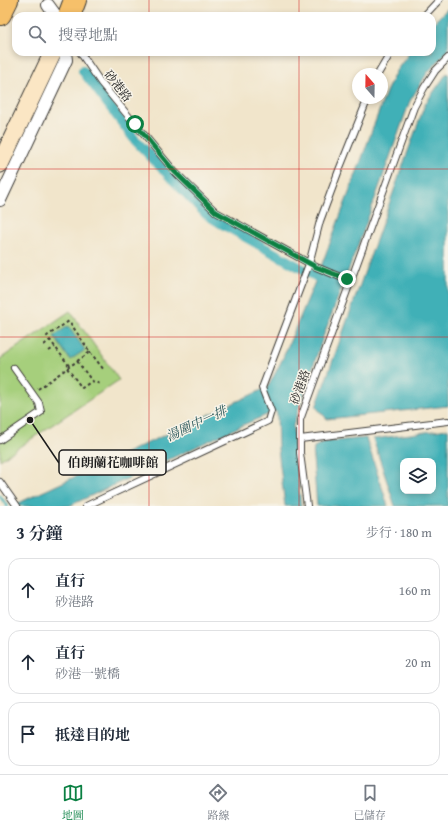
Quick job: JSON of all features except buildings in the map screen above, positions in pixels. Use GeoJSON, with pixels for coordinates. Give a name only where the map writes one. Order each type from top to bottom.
{"type":"FeatureCollection","features":[{"type":"Feature","properties":{"kind":"highway"},"geometry":{"type":"LineString","coordinates":[[0,6],[2,0]]}},
{"type":"Feature","properties":{"kind":"highway"},"geometry":{"type":"LineString","coordinates":[[0,14],[7,0]]}},
{"type":"Feature","properties":{"kind":"highway"},"geometry":{"type":"LineString","coordinates":[[70,12],[75,0]]}},
{"type":"Feature","properties":{"kind":"main road"},"geometry":{"type":"LineString","coordinates":[[0,164],[52,56]]}},
{"type":"Feature","properties":{"kind":"street"},"geometry":{"type":"LineString","coordinates":[[82,12],[86,0]]}},
{"type":"Feature","properties":{"kind":"street"},"geometry":{"type":"LineString","coordinates":[[48,5],[53,12]]}},
{"type":"Feature","properties":{"kind":"street"},"geometry":{"type":"LineString","coordinates":[[0,200],[66,60],[66,56]]}},
{"type":"Feature","properties":{"kind":"lane"},"geometry":{"type":"LineString","coordinates":[[428,12],[439,0]]}},
{"type":"Feature","properties":{"kind":"lane","name":"砂港路"},"geometry":{"type":"LineString","coordinates":[[83,56],[101,84],[174,171],[216,212],[309,264],[349,280]]}},
{"type":"Feature","properties":{"kind":"lane"},"geometry":{"type":"LineString","coordinates":[[382,68],[389,56]]}},
{"type":"Feature","properties":{"kind":"lane","name":"砂港路"},"geometry":{"type":"LineString","coordinates":[[306,506],[300,453],[300,420],[349,280],[414,107],[435,71],[448,58]]}},
{"type":"Feature","properties":{"kind":"lane"},"geometry":{"type":"LineString","coordinates":[[86,506],[268,421],[271,411],[262,388],[309,264],[320,221],[366,104]]}},
{"type":"Feature","properties":{"kind":"lane"},"geometry":{"type":"LineString","coordinates":[[0,440],[41,412],[39,403],[14,368]]}},
{"type":"Feature","properties":{"kind":"lane"},"geometry":{"type":"LineString","coordinates":[[300,439],[448,421]]}},
{"type":"Feature","properties":{"kind":"lane"},"geometry":{"type":"LineString","coordinates":[[0,482],[15,503]]}},
{"type":"Feature","properties":{"kind":"path"},"geometry":{"type":"LineString","coordinates":[[92,381],[82,388],[47,336],[69,321],[104,370]]}},
{"type":"Feature","properties":{"kind":"path"},"geometry":{"type":"LineString","coordinates":[[44,345],[50,340]]}},
{"type":"Feature","properties":{"kind":"path"},"geometry":{"type":"LineString","coordinates":[[49,351],[55,347]]}},
{"type":"Feature","properties":{"kind":"path"},"geometry":{"type":"LineString","coordinates":[[32,393],[90,352]]}},
{"type":"Feature","properties":{"kind":"path"},"geometry":{"type":"LineString","coordinates":[[77,361],[92,381],[100,384]]}},
{"type":"Feature","properties":{"kind":"green space"},"geometry":{"type":"Polygon","coordinates":[[[70,311],[119,380],[0,460],[0,359],[70,311]]]}},
{"type":"Feature","properties":{"kind":"water","name":"湯圍中一排"},"geometry":{"type":"Polygon","coordinates":[[[448,8],[448,51],[428,72],[410,101],[363,232],[323,337],[293,426],[301,506],[285,506],[278,449],[276,411],[69,506],[12,506],[268,387],[282,360],[317,277],[382,104],[388,104],[388,88],[396,71],[407,56],[436,56],[436,20],[448,8]]]}},
{"type":"Feature","properties":{"kind":"water"},"geometry":{"type":"Polygon","coordinates":[[[447,73],[448,406],[327,419],[316,407],[425,104],[447,73]]]}},
{"type":"Feature","properties":{"kind":"water"},"geometry":{"type":"Polygon","coordinates":[[[68,326],[85,350],[70,360],[54,336],[68,326]]]}},
{"type":"Feature","properties":{"kind":"water"},"geometry":{"type":"Polygon","coordinates":[[[448,429],[448,506],[395,506],[373,439],[448,429]]]}},
{"type":"Feature","properties":{"kind":"water"},"geometry":{"type":"Polygon","coordinates":[[[366,438],[388,506],[317,506],[313,458],[314,447],[324,442],[366,438]]]}},
{"type":"Feature","properties":{"kind":"waterway"},"geometry":{"type":"LineString","coordinates":[[83,71],[135,140],[206,214],[326,282]]}},
{"type":"Feature","properties":{"kind":"waterway"},"geometry":{"type":"LineString","coordinates":[[0,496],[7,506]]}},
{"type":"Feature","properties":{"kind":"place","name":"伯朗蘭花咖啡館"},"geometry":{"type":"Point","coordinates":[30,420]}},
{"type":"Feature","properties":{"kind":"route"},"geometry":{"type":"LineString","coordinates":[[135,124],[174,171],[216,212],[316,267],[347,279]]}}]}
